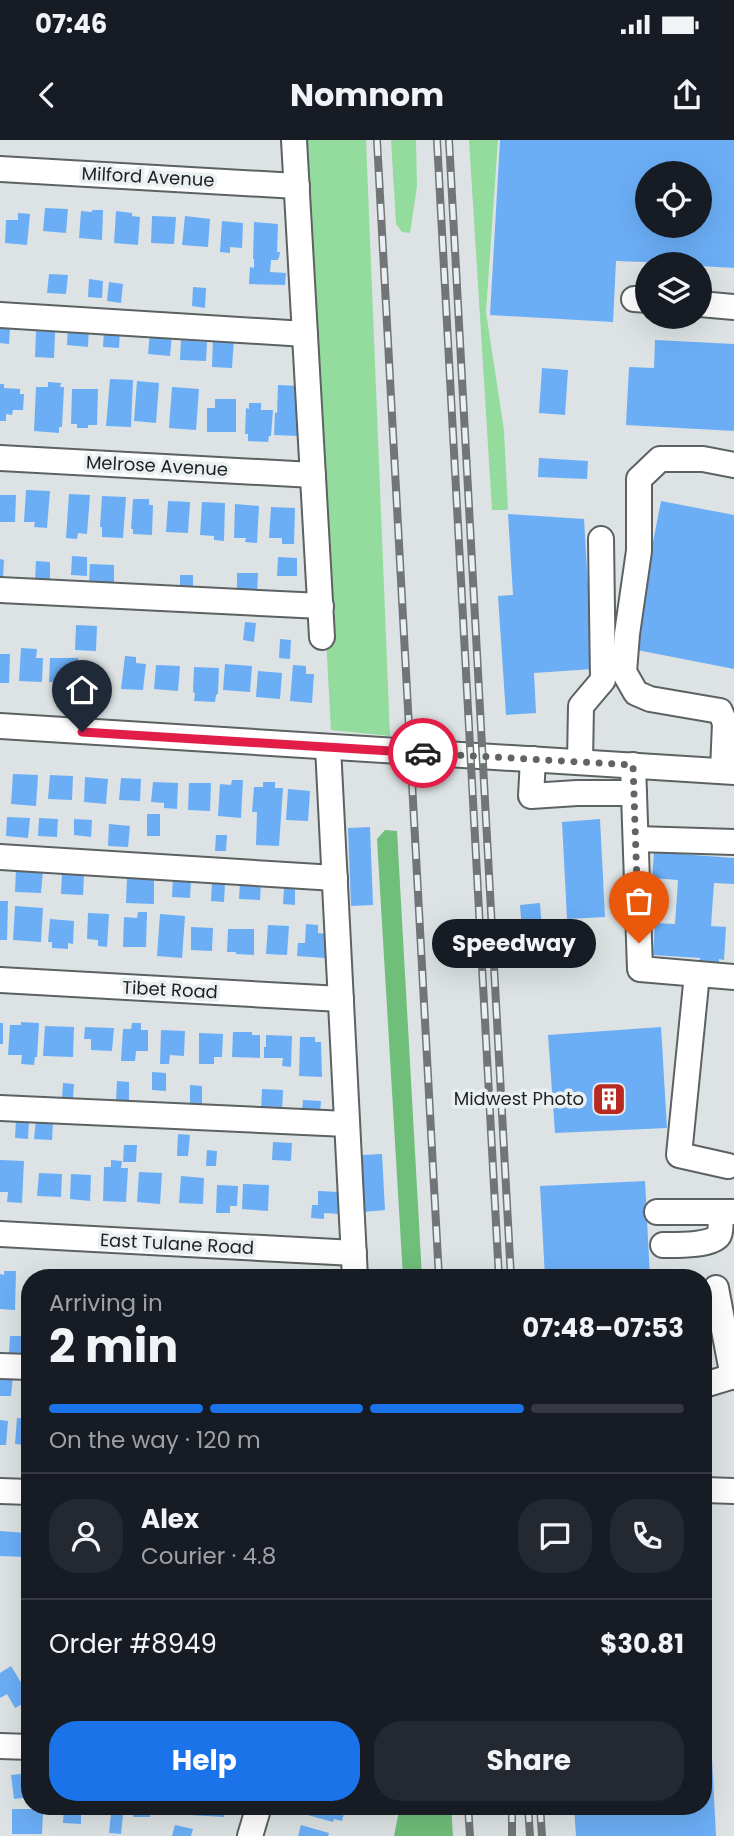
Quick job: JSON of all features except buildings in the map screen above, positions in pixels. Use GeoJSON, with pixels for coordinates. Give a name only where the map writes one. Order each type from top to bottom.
{"type":"FeatureCollection","features":[{"type":"Feature","properties":{"kind":"street"},"geometry":{"type":"LineString","coordinates":[[294,140],[322,637]]}},
{"type":"Feature","properties":{"kind":"street","name":"Milford Avenue"},"geometry":{"type":"LineString","coordinates":[[0,169],[297,186]]}},
{"type":"Feature","properties":{"kind":"street"},"geometry":{"type":"LineString","coordinates":[[712,305],[734,307]]}},
{"type":"Feature","properties":{"kind":"street"},"geometry":{"type":"LineString","coordinates":[[0,315],[305,334]]}},
{"type":"Feature","properties":{"kind":"street","name":"Melrose Avenue"},"geometry":{"type":"LineString","coordinates":[[0,458],[313,475]]}},
{"type":"Feature","properties":{"kind":"street"},"geometry":{"type":"LineString","coordinates":[[0,726],[729,771],[725,723],[720,711],[650,699],[636,693],[624,672],[639,551],[639,480],[660,459],[703,459],[734,465]]}},
{"type":"Feature","properties":{"kind":"street"},"geometry":{"type":"LineString","coordinates":[[580,762],[581,706],[603,680],[601,539]]}},
{"type":"Feature","properties":{"kind":"street"},"geometry":{"type":"LineString","coordinates":[[0,590],[321,606]]}},
{"type":"Feature","properties":{"kind":"street"},"geometry":{"type":"LineString","coordinates":[[328,747],[354,1265]]}},
{"type":"Feature","properties":{"kind":"street"},"geometry":{"type":"LineString","coordinates":[[533,759],[531,796],[634,793]]}},
{"type":"Feature","properties":{"kind":"street"},"geometry":{"type":"LineString","coordinates":[[633,765],[640,969],[734,977]]}},
{"type":"Feature","properties":{"kind":"street"},"geometry":{"type":"LineString","coordinates":[[636,839],[734,842]]}},
{"type":"Feature","properties":{"kind":"street"},"geometry":{"type":"LineString","coordinates":[[0,857],[335,878]]}},
{"type":"Feature","properties":{"kind":"street"},"geometry":{"type":"LineString","coordinates":[[697,974],[679,1155],[732,1166]]}},
{"type":"Feature","properties":{"kind":"street","name":"Tibet Road"},"geometry":{"type":"LineString","coordinates":[[0,981],[341,999]]}},
{"type":"Feature","properties":{"kind":"street"},"geometry":{"type":"LineString","coordinates":[[0,1108],[347,1124]]}},
{"type":"Feature","properties":{"kind":"street"},"geometry":{"type":"LineString","coordinates":[[657,1212],[727,1212],[718,1238],[711,1242],[663,1245]]}},
{"type":"Feature","properties":{"kind":"street","name":"East Tulane Road"},"geometry":{"type":"LineString","coordinates":[[0,1234],[354,1265]]}},
{"type":"Feature","properties":{"kind":"street"},"geometry":{"type":"LineString","coordinates":[[712,1383],[733,1376],[716,1288]]}},
{"type":"Feature","properties":{"kind":"street"},"geometry":{"type":"LineString","coordinates":[[0,1366],[21,1367]]}},
{"type":"Feature","properties":{"kind":"street"},"geometry":{"type":"LineString","coordinates":[[712,1490],[734,1491]]}},
{"type":"Feature","properties":{"kind":"street"},"geometry":{"type":"LineString","coordinates":[[0,1491],[21,1492]]}},
{"type":"Feature","properties":{"kind":"street"},"geometry":{"type":"LineString","coordinates":[[0,1746],[21,1747]]}},
{"type":"Feature","properties":{"kind":"street"},"geometry":{"type":"LineString","coordinates":[[250,1836],[257,1815]]}},
{"type":"Feature","properties":{"kind":"green space"},"geometry":{"type":"Polygon","coordinates":[[[299,140],[366,140],[390,736],[331,730],[299,140]]]}},
{"type":"Feature","properties":{"kind":"green space"},"geometry":{"type":"Polygon","coordinates":[[[391,140],[416,140],[417,186],[410,233],[402,232],[396,224],[391,140]]]}},
{"type":"Feature","properties":{"kind":"green space"},"geometry":{"type":"Polygon","coordinates":[[[469,140],[498,140],[486,312],[504,430],[508,510],[492,510],[469,140]]]}},
{"type":"Feature","properties":{"kind":"green space"},"geometry":{"type":"Polygon","coordinates":[[[385,830],[397,831],[422,1269],[403,1269],[377,839],[385,830]]]}},
{"type":"Feature","properties":{"kind":"green space"},"geometry":{"type":"Polygon","coordinates":[[[398,1815],[452,1815],[453,1836],[394,1836],[398,1815]]]}},
{"type":"Feature","properties":{"kind":"railway"},"geometry":{"type":"LineString","coordinates":[[377,140],[439,1269]]}},
{"type":"Feature","properties":{"kind":"railway"},"geometry":{"type":"LineString","coordinates":[[437,140],[499,1269]]}},
{"type":"Feature","properties":{"kind":"railway"},"geometry":{"type":"LineString","coordinates":[[449,140],[511,1269]]}},
{"type":"Feature","properties":{"kind":"railway"},"geometry":{"type":"LineString","coordinates":[[469,1815],[470,1836]]}},
{"type":"Feature","properties":{"kind":"railway"},"geometry":{"type":"LineString","coordinates":[[512,1815],[512,1836]]}},
{"type":"Feature","properties":{"kind":"railway"},"geometry":{"type":"LineString","coordinates":[[529,1815],[530,1836]]}},
{"type":"Feature","properties":{"kind":"railway"},"geometry":{"type":"LineString","coordinates":[[541,1815],[542,1836]]}},
{"type":"Feature","properties":{"kind":"way so far"},"geometry":{"type":"LineString","coordinates":[[423,753],[633,765],[639,943]]}},
{"type":"Feature","properties":{"kind":"place","name":"Speedway"},"geometry":{"type":"Point","coordinates":[639,943]}},
{"type":"Feature","properties":{"kind":"place","name":"Midwest Photo"},"geometry":{"type":"Point","coordinates":[609,1099]}},
{"type":"Feature","properties":{"kind":"route"},"geometry":{"type":"LineString","coordinates":[[82,732],[423,753]]}}]}
